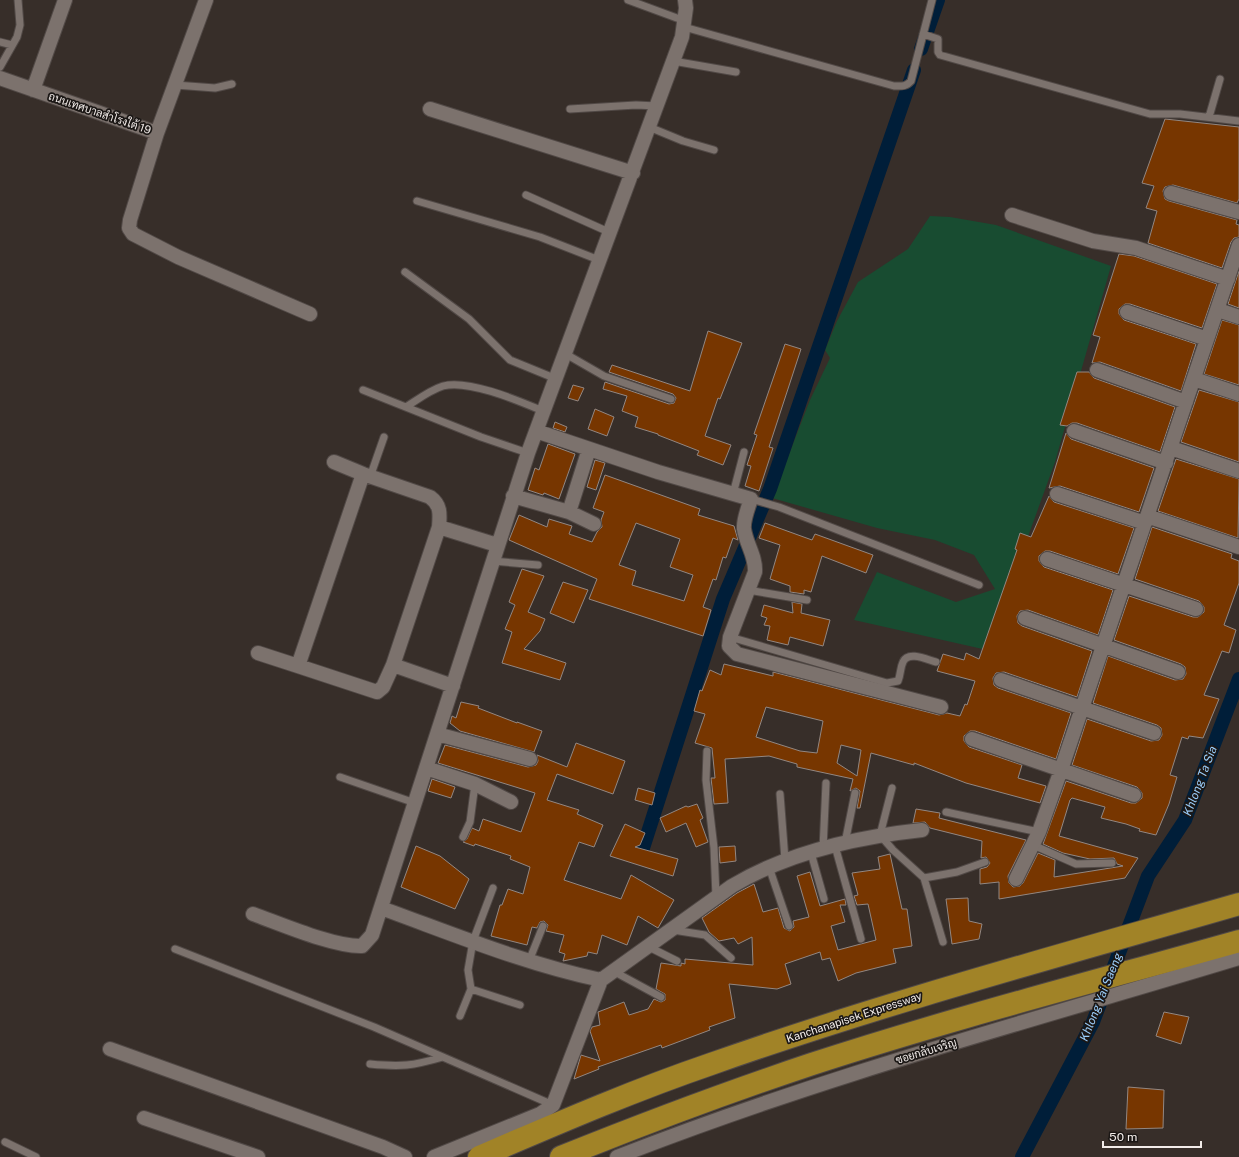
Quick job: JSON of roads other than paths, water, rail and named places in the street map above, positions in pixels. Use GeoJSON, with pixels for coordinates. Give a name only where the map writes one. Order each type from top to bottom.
{"type":"FeatureCollection","features":[{"type":"Feature","properties":{"kind":"highway","name":"Kanchanapisek Expressway"},"geometry":{"type":"LineString","coordinates":[[479,1157],[597,1106],[711,1064],[785,1039],[915,998],[1239,904]]}},
{"type":"Feature","properties":{"kind":"highway"},"geometry":{"type":"LineString","coordinates":[[561,1157],[609,1137],[812,1064],[927,1029],[1239,941]]}},
{"type":"Feature","properties":{"kind":"street"},"geometry":{"type":"LineString","coordinates":[[33,90],[65,0]]}},
{"type":"Feature","properties":{"kind":"street","name":"ถนนเทศบาลสำโรงใต้ 19"},"geometry":{"type":"LineString","coordinates":[[0,78],[157,133],[206,0]]}},
{"type":"Feature","properties":{"kind":"street"},"geometry":{"type":"LineString","coordinates":[[253,914],[336,943],[353,946],[362,946],[372,935],[513,496],[554,378],[611,232],[673,61],[684,24],[685,0]]}},
{"type":"Feature","properties":{"kind":"street"},"geometry":{"type":"LineString","coordinates":[[430,109],[632,173]]}},
{"type":"Feature","properties":{"kind":"street"},"geometry":{"type":"LineString","coordinates":[[157,133],[130,220],[129,228],[134,234],[178,257],[310,314]]}},
{"type":"Feature","properties":{"kind":"street"},"geometry":{"type":"LineString","coordinates":[[1171,193],[1239,212]]}},
{"type":"Feature","properties":{"kind":"street"},"geometry":{"type":"LineString","coordinates":[[1012,215],[1093,241],[1136,248],[1228,279]]}},
{"type":"Feature","properties":{"kind":"street"},"geometry":{"type":"LineString","coordinates":[[1016,879],[1039,832],[1061,770],[1239,245]]}},
{"type":"Feature","properties":{"kind":"street"},"geometry":{"type":"LineString","coordinates":[[1218,310],[1239,317]]}},
{"type":"Feature","properties":{"kind":"street"},"geometry":{"type":"LineString","coordinates":[[1127,312],[1207,339]]}},
{"type":"Feature","properties":{"kind":"street"},"geometry":{"type":"LineString","coordinates":[[1096,370],[1186,402]]}},
{"type":"Feature","properties":{"kind":"street"},"geometry":{"type":"LineString","coordinates":[[1194,379],[1239,394]]}},
{"type":"Feature","properties":{"kind":"street"},"geometry":{"type":"LineString","coordinates":[[536,431],[658,472],[751,499],[744,527],[745,536],[756,563],[755,572],[730,637],[729,646],[737,654],[850,678],[941,707]]}},
{"type":"Feature","properties":{"kind":"street"},"geometry":{"type":"LineString","coordinates":[[1074,431],[1166,463]]}},
{"type":"Feature","properties":{"kind":"street"},"geometry":{"type":"LineString","coordinates":[[1171,448],[1239,471]]}},
{"type":"Feature","properties":{"kind":"street"},"geometry":{"type":"LineString","coordinates":[[569,512],[589,449]]}},
{"type":"Feature","properties":{"kind":"street"},"geometry":{"type":"LineString","coordinates":[[258,653],[377,692],[383,687],[393,665],[439,527],[440,511],[436,502],[430,497],[334,462]]}},
{"type":"Feature","properties":{"kind":"street"},"geometry":{"type":"LineString","coordinates":[[298,666],[367,475]]}},
{"type":"Feature","properties":{"kind":"street"},"geometry":{"type":"LineString","coordinates":[[1057,494],[1239,547]]}},
{"type":"Feature","properties":{"kind":"street"},"geometry":{"type":"LineString","coordinates":[[513,496],[569,512],[594,524]]}},
{"type":"Feature","properties":{"kind":"street"},"geometry":{"type":"LineString","coordinates":[[439,527],[497,545]]}},
{"type":"Feature","properties":{"kind":"street"},"geometry":{"type":"LineString","coordinates":[[1047,559],[1196,609]]}},
{"type":"Feature","properties":{"kind":"street"},"geometry":{"type":"LineString","coordinates":[[1024,618],[1178,672]]}},
{"type":"Feature","properties":{"kind":"street"},"geometry":{"type":"LineString","coordinates":[[393,665],[453,686]]}},
{"type":"Feature","properties":{"kind":"street"},"geometry":{"type":"LineString","coordinates":[[1001,680],[1154,733]]}},
{"type":"Feature","properties":{"kind":"street"},"geometry":{"type":"LineString","coordinates":[[437,734],[530,759]]}},
{"type":"Feature","properties":{"kind":"street"},"geometry":{"type":"LineString","coordinates":[[972,739],[1134,795]]}},
{"type":"Feature","properties":{"kind":"street"},"geometry":{"type":"LineString","coordinates":[[426,768],[475,784],[511,802]]}},
{"type":"Feature","properties":{"kind":"street"},"geometry":{"type":"LineString","coordinates":[[434,1157],[540,1114],[553,1105],[601,980],[716,897],[755,872],[785,860],[880,835],[922,830]]}},
{"type":"Feature","properties":{"kind":"street"},"geometry":{"type":"LineString","coordinates":[[381,908],[529,961],[565,972],[601,980]]}},
{"type":"Feature","properties":{"kind":"street","name":"ซอยกลับเจริญ"},"geometry":{"type":"LineString","coordinates":[[617,1157],[686,1130],[799,1090],[1239,958]]}},
{"type":"Feature","properties":{"kind":"street"},"geometry":{"type":"LineString","coordinates":[[110,1049],[383,1147],[405,1157]]}},
{"type":"Feature","properties":{"kind":"street"},"geometry":{"type":"LineString","coordinates":[[144,1118],[258,1157]]}},
{"type":"Feature","properties":{"kind":"lane"},"geometry":{"type":"LineString","coordinates":[[0,67],[12,45],[20,25],[18,0]]}},
{"type":"Feature","properties":{"kind":"lane"},"geometry":{"type":"LineString","coordinates":[[628,0],[684,24],[894,86],[908,85],[911,81],[932,0]]}},
{"type":"Feature","properties":{"kind":"lane"},"geometry":{"type":"LineString","coordinates":[[923,34],[938,39],[938,52],[940,55],[1150,114],[1180,114],[1239,121]]}},
{"type":"Feature","properties":{"kind":"lane"},"geometry":{"type":"LineString","coordinates":[[0,42],[12,45]]}},
{"type":"Feature","properties":{"kind":"lane"},"geometry":{"type":"LineString","coordinates":[[673,61],[736,72]]}},
{"type":"Feature","properties":{"kind":"lane"},"geometry":{"type":"LineString","coordinates":[[1209,117],[1220,79]]}},
{"type":"Feature","properties":{"kind":"lane"},"geometry":{"type":"LineString","coordinates":[[175,85],[215,88],[232,84]]}},
{"type":"Feature","properties":{"kind":"lane"},"geometry":{"type":"LineString","coordinates":[[570,109],[636,105],[657,106]]}},
{"type":"Feature","properties":{"kind":"lane"},"geometry":{"type":"LineString","coordinates":[[649,127],[683,141],[714,150]]}},
{"type":"Feature","properties":{"kind":"lane"},"geometry":{"type":"LineString","coordinates":[[526,195],[611,232]]}},
{"type":"Feature","properties":{"kind":"lane"},"geometry":{"type":"LineString","coordinates":[[417,201],[540,237],[599,260]]}},
{"type":"Feature","properties":{"kind":"lane"},"geometry":{"type":"LineString","coordinates":[[405,272],[469,319],[510,360],[554,378]]}},
{"type":"Feature","properties":{"kind":"lane"},"geometry":{"type":"LineString","coordinates":[[564,353],[604,376],[671,399]]}},
{"type":"Feature","properties":{"kind":"lane"},"geometry":{"type":"LineString","coordinates":[[406,407],[432,391],[443,386],[456,384],[507,396],[543,410]]}},
{"type":"Feature","properties":{"kind":"lane"},"geometry":{"type":"LineString","coordinates":[[363,390],[481,437],[528,453]]}},
{"type":"Feature","properties":{"kind":"lane"},"geometry":{"type":"LineString","coordinates":[[367,475],[384,437]]}},
{"type":"Feature","properties":{"kind":"lane"},"geometry":{"type":"LineString","coordinates":[[733,494],[744,452]]}},
{"type":"Feature","properties":{"kind":"lane"},"geometry":{"type":"LineString","coordinates":[[751,499],[779,506],[979,585]]}},
{"type":"Feature","properties":{"kind":"lane"},"geometry":{"type":"LineString","coordinates":[[492,561],[538,565]]}},
{"type":"Feature","properties":{"kind":"lane"},"geometry":{"type":"LineString","coordinates":[[748,590],[807,600]]}},
{"type":"Feature","properties":{"kind":"lane"},"geometry":{"type":"LineString","coordinates":[[850,678],[894,683],[898,681],[901,675],[903,662],[906,658],[912,656],[936,662]]}},
{"type":"Feature","properties":{"kind":"lane"},"geometry":{"type":"LineString","coordinates":[[707,751],[706,780],[714,848],[716,897]]}},
{"type":"Feature","properties":{"kind":"lane"},"geometry":{"type":"LineString","coordinates":[[340,777],[415,803]]}},
{"type":"Feature","properties":{"kind":"lane"},"geometry":{"type":"LineString","coordinates":[[824,899],[828,848],[826,783]]}},
{"type":"Feature","properties":{"kind":"lane"},"geometry":{"type":"LineString","coordinates":[[463,837],[470,822],[475,784]]}},
{"type":"Feature","properties":{"kind":"lane"},"geometry":{"type":"LineString","coordinates":[[892,788],[880,835],[893,850],[924,878],[943,942]]}},
{"type":"Feature","properties":{"kind":"lane"},"geometry":{"type":"LineString","coordinates":[[855,793],[828,848],[861,939]]}},
{"type":"Feature","properties":{"kind":"lane"},"geometry":{"type":"LineString","coordinates":[[780,794],[785,860]]}},
{"type":"Feature","properties":{"kind":"lane"},"geometry":{"type":"LineString","coordinates":[[946,812],[1039,832]]}},
{"type":"Feature","properties":{"kind":"lane"},"geometry":{"type":"LineString","coordinates":[[1033,845],[1076,864],[1112,863]]}},
{"type":"Feature","properties":{"kind":"lane"},"geometry":{"type":"LineString","coordinates":[[924,878],[957,872],[985,862]]}},
{"type":"Feature","properties":{"kind":"lane"},"geometry":{"type":"LineString","coordinates":[[769,867],[789,926]]}},
{"type":"Feature","properties":{"kind":"lane"},"geometry":{"type":"LineString","coordinates":[[460,1016],[471,989],[468,970],[473,941],[493,888]]}},
{"type":"Feature","properties":{"kind":"lane"},"geometry":{"type":"LineString","coordinates":[[529,961],[543,926]]}},
{"type":"Feature","properties":{"kind":"lane"},"geometry":{"type":"LineString","coordinates":[[670,930],[706,935],[731,958]]}},
{"type":"Feature","properties":{"kind":"lane"},"geometry":{"type":"LineString","coordinates":[[647,946],[677,961]]}},
{"type":"Feature","properties":{"kind":"lane"},"geometry":{"type":"LineString","coordinates":[[175,949],[374,1027],[553,1105]]}},
{"type":"Feature","properties":{"kind":"lane"},"geometry":{"type":"LineString","coordinates":[[613,971],[661,997]]}},
{"type":"Feature","properties":{"kind":"lane"},"geometry":{"type":"LineString","coordinates":[[471,989],[520,1005]]}},
{"type":"Feature","properties":{"kind":"lane"},"geometry":{"type":"LineString","coordinates":[[370,1064],[397,1067],[413,1066],[442,1057]]}},
{"type":"Feature","properties":{"kind":"lane"},"geometry":{"type":"LineString","coordinates":[[5,1142],[36,1157]]}},
{"type":"Feature","properties":{"kind":"waterway"},"geometry":{"type":"LineString","coordinates":[[921,49],[938,0]]}},
{"type":"Feature","properties":{"kind":"waterway"},"geometry":{"type":"LineString","coordinates":[[643,848],[723,599],[770,489],[914,70]]}},
{"type":"Feature","properties":{"kind":"waterway","name":"Khlong Yai Saeng"},"geometry":{"type":"LineString","coordinates":[[1022,1157],[1093,1022],[1148,876],[1185,820],[1239,679]]}},
{"type":"Feature","properties":{"kind":"water label","name":"Khlong Ta Sia"},"geometry":{"type":"Point","coordinates":[1200,781]}}]}
